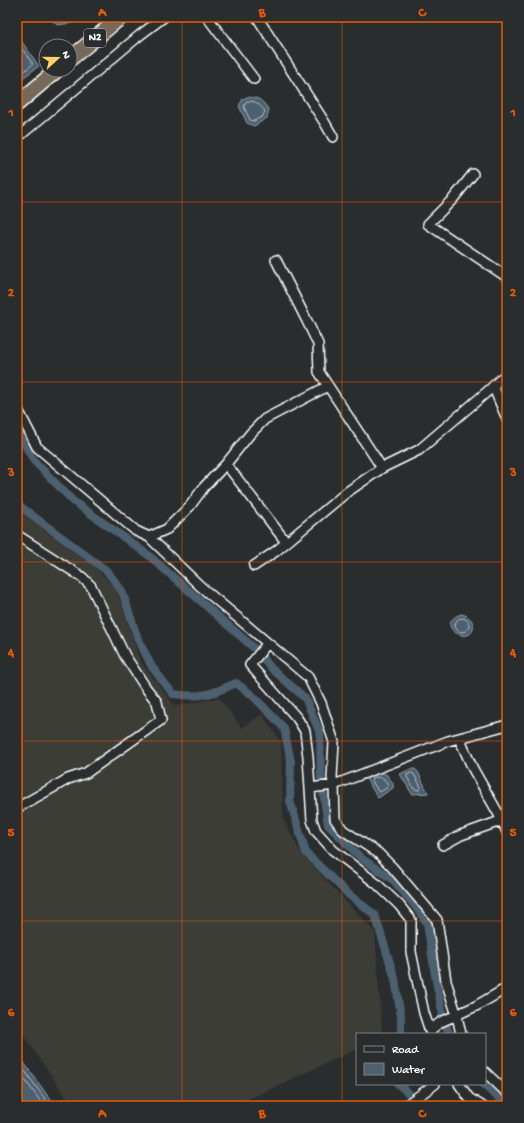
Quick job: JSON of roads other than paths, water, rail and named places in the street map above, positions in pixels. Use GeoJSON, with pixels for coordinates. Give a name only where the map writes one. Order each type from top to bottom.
{"type":"FeatureCollection","features":[{"type":"Feature","properties":{"kind":"highway","name":"N2"},"geometry":{"type":"LineString","coordinates":[[78,52],[121,17]]}},
{"type":"Feature","properties":{"kind":"highway"},"geometry":{"type":"LineString","coordinates":[[17,104],[48,78]]}},
{"type":"Feature","properties":{"kind":"street"},"geometry":{"type":"LineString","coordinates":[[17,138],[140,35],[164,17]]}},
{"type":"Feature","properties":{"kind":"street"},"geometry":{"type":"LineString","coordinates":[[207,17],[254,79]]}},
{"type":"Feature","properties":{"kind":"street"},"geometry":{"type":"LineString","coordinates":[[257,17],[333,137]]}},
{"type":"Feature","properties":{"kind":"street"},"geometry":{"type":"LineString","coordinates":[[473,174],[453,199],[428,224],[507,277]]}},
{"type":"Feature","properties":{"kind":"street"},"geometry":{"type":"LineString","coordinates":[[276,260],[318,344],[319,372],[382,468]]}},
{"type":"Feature","properties":{"kind":"street"},"geometry":{"type":"LineString","coordinates":[[254,566],[347,492],[382,468],[419,450],[507,373]]}},
{"type":"Feature","properties":{"kind":"street"},"geometry":{"type":"LineString","coordinates":[[149,537],[167,529],[190,506],[204,487],[265,419],[328,386]]}},
{"type":"Feature","properties":{"kind":"street"},"geometry":{"type":"LineString","coordinates":[[493,386],[507,419]]}},
{"type":"Feature","properties":{"kind":"street"},"geometry":{"type":"LineString","coordinates":[[17,408],[37,447],[136,531],[149,537],[200,586],[308,677],[321,703],[334,742],[332,786],[335,819],[343,830],[378,853],[392,867],[437,920],[446,982],[461,1033]]}},
{"type":"Feature","properties":{"kind":"street"},"geometry":{"type":"LineString","coordinates":[[226,464],[286,542]]}},
{"type":"Feature","properties":{"kind":"street"},"geometry":{"type":"LineString","coordinates":[[17,535],[82,577],[91,586],[125,656],[157,702],[161,720],[86,773],[68,779],[17,808]]}},
{"type":"Feature","properties":{"kind":"street"},"geometry":{"type":"LineString","coordinates":[[267,644],[250,665],[297,718],[305,731],[312,820],[316,832],[333,850],[377,884],[400,905],[411,920],[410,952],[424,1013],[430,1032],[441,1022],[476,1006],[507,988]]}},
{"type":"Feature","properties":{"kind":"street"},"geometry":{"type":"LineString","coordinates":[[310,788],[332,786],[428,748],[459,738],[506,727]]}},
{"type":"Feature","properties":{"kind":"street"},"geometry":{"type":"LineString","coordinates":[[459,738],[473,770],[505,819],[507,832]]}},
{"type":"Feature","properties":{"kind":"street"},"geometry":{"type":"LineString","coordinates":[[443,845],[461,835],[505,819]]}},
{"type":"Feature","properties":{"kind":"street"},"geometry":{"type":"LineString","coordinates":[[486,1073],[507,1092]]}},
{"type":"Feature","properties":{"kind":"street"},"geometry":{"type":"LineString","coordinates":[[407,1105],[434,1085]]}},
{"type":"Feature","properties":{"kind":"street"},"geometry":{"type":"LineString","coordinates":[[460,1085],[469,1098],[482,1106]]}},
{"type":"Feature","properties":{"kind":"water"},"geometry":{"type":"Polygon","coordinates":[[[49,17],[84,17],[72,23],[57,25],[49,17]]]}},
{"type":"Feature","properties":{"kind":"water"},"geometry":{"type":"Polygon","coordinates":[[[17,35],[38,67],[17,82],[17,35]]]}},
{"type":"Feature","properties":{"kind":"water"},"geometry":{"type":"Polygon","coordinates":[[[247,97],[260,100],[269,110],[267,118],[254,126],[247,123],[239,106],[243,99],[247,97]]]}},
{"type":"Feature","properties":{"kind":"water"},"geometry":{"type":"Polygon","coordinates":[[[461,614],[468,617],[473,623],[473,629],[470,634],[460,635],[451,628],[450,623],[453,618],[461,614]]]}},
{"type":"Feature","properties":{"kind":"water"},"geometry":{"type":"Polygon","coordinates":[[[411,769],[415,769],[418,772],[428,793],[412,794],[400,774],[411,769]]]}},
{"type":"Feature","properties":{"kind":"water"},"geometry":{"type":"Polygon","coordinates":[[[374,773],[385,773],[393,783],[393,788],[378,798],[366,779],[374,773]]]}},
{"type":"Feature","properties":{"kind":"water"},"geometry":{"type":"Polygon","coordinates":[[[17,1053],[55,1106],[17,1106],[17,1053]]]}},
{"type":"Feature","properties":{"kind":"waterway"},"geometry":{"type":"LineString","coordinates":[[17,431],[34,461],[73,501],[147,554],[255,649],[272,669],[305,698],[320,733],[321,778],[328,825],[361,858],[393,880],[416,907],[427,923],[436,981],[443,1015],[449,1033]]}},
{"type":"Feature","properties":{"kind":"waterway"},"geometry":{"type":"LineString","coordinates":[[17,504],[107,571],[122,591],[138,639],[152,667],[173,694],[191,696],[212,693],[236,683],[252,695],[284,728],[291,762],[290,801],[306,853],[348,894],[375,915],[395,979],[401,1017],[401,1033]]}},
{"type":"Feature","properties":{"kind":"waterway"},"geometry":{"type":"LineString","coordinates":[[399,1085],[415,1099],[429,1106]]}},
{"type":"Feature","properties":{"kind":"waterway"},"geometry":{"type":"LineString","coordinates":[[483,1085],[507,1105]]}}]}
